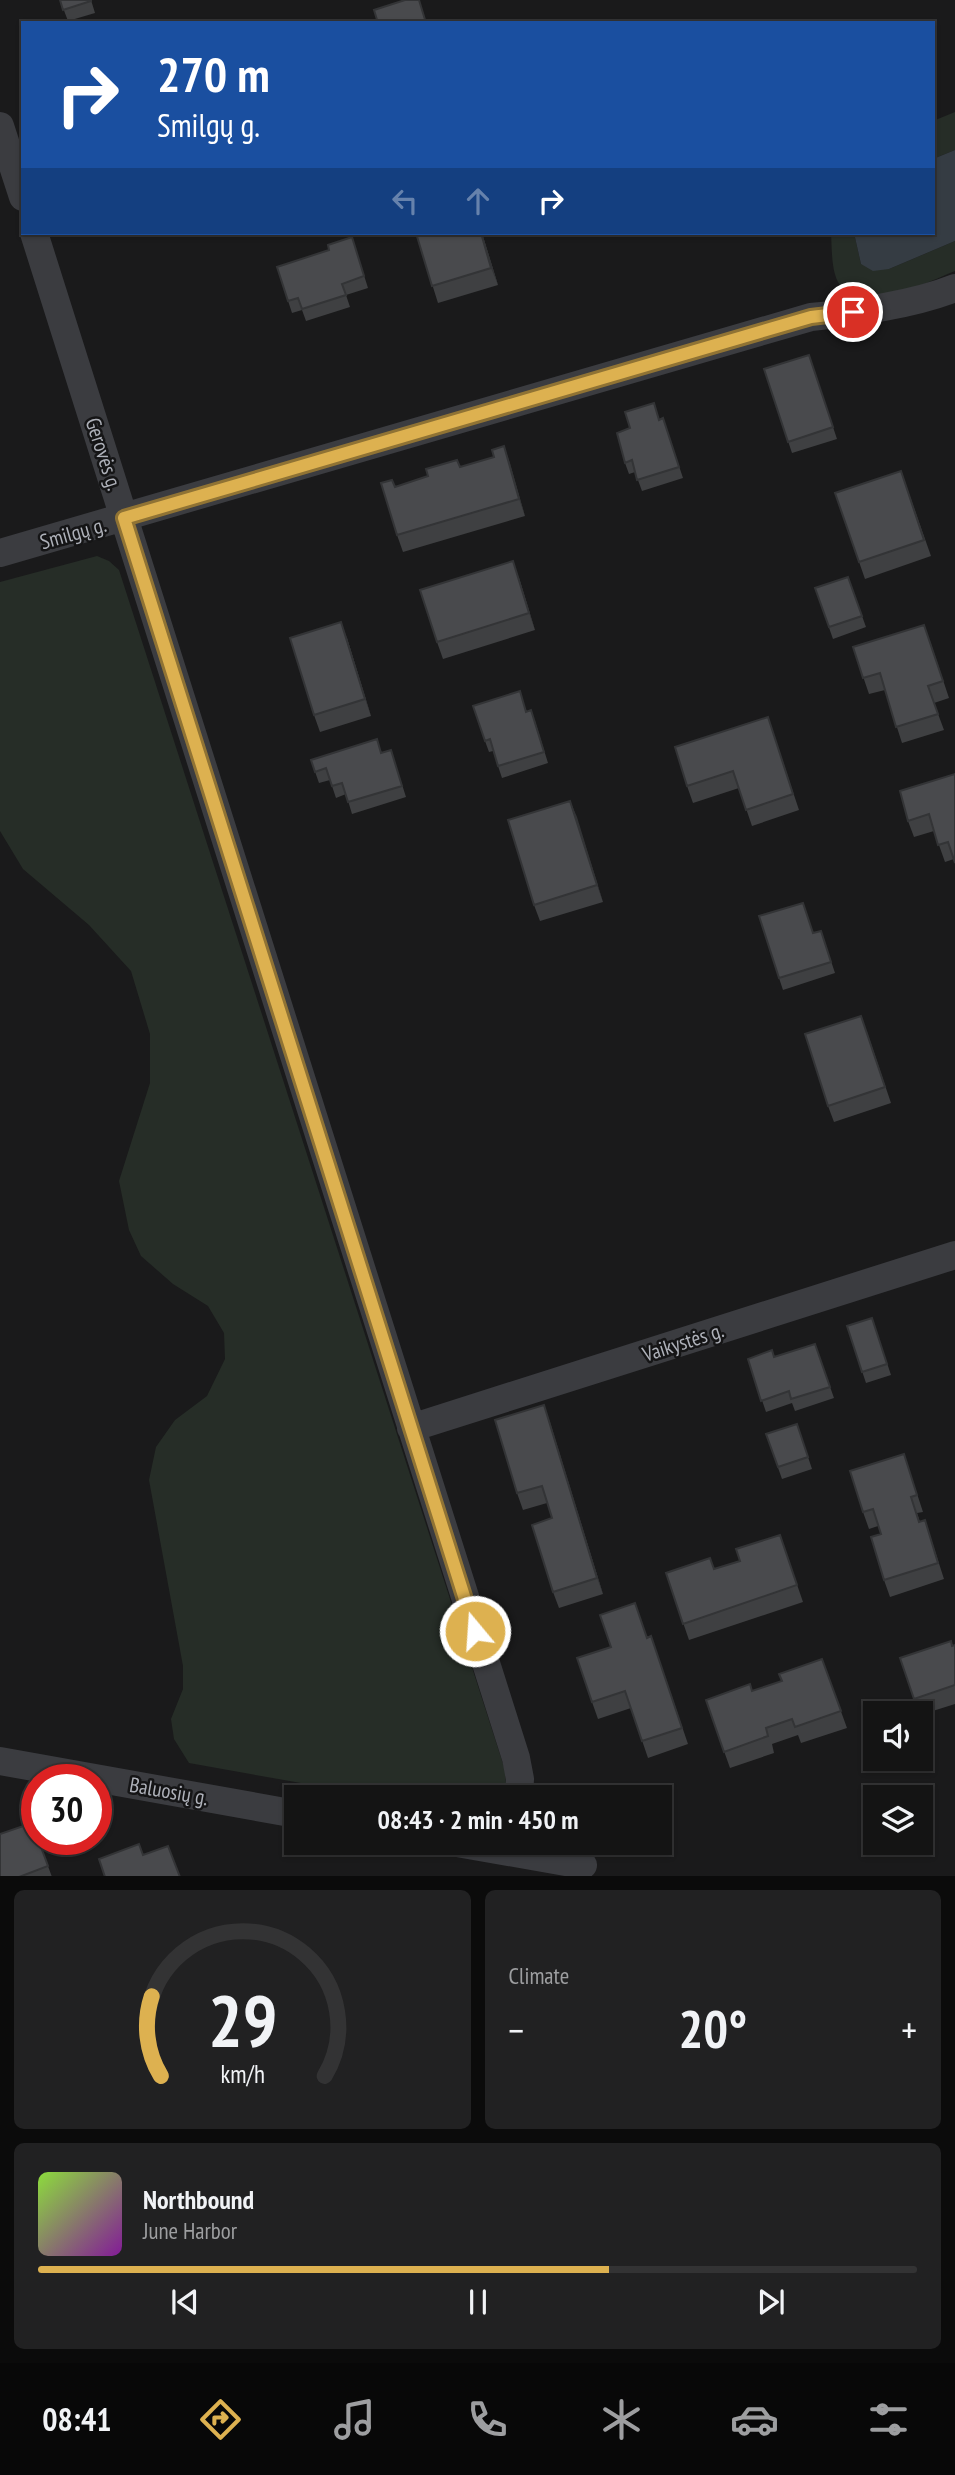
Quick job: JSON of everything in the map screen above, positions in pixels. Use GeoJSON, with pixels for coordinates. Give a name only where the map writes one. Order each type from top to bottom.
{"type":"FeatureCollection","features":[{"type":"Feature","properties":{"kind":"street"},"geometry":{"type":"LineString","coordinates":[[0,126],[21,191]]}},
{"type":"Feature","properties":{"kind":"street","name":"Gerovės g."},"geometry":{"type":"LineString","coordinates":[[35,235],[516,1758],[520,1785]]}},
{"type":"Feature","properties":{"kind":"street","name":"Smilgų g."},"geometry":{"type":"LineString","coordinates":[[0,554],[811,317],[853,312],[955,288]]}},
{"type":"Feature","properties":{"kind":"street","name":"Vaikystės g."},"geometry":{"type":"LineString","coordinates":[[411,1428],[955,1255]]}},
{"type":"Feature","properties":{"kind":"street","name":"Baluosių g."},"geometry":{"type":"LineString","coordinates":[[0,1761],[284,1812]]}},
{"type":"Feature","properties":{"kind":"street"},"geometry":{"type":"LineString","coordinates":[[509,1857],[583,1864]]}},
{"type":"Feature","properties":{"kind":"shaded area"},"geometry":{"type":"Polygon","coordinates":[[[955,112],[955,150],[935,158],[935,120],[955,112]]]}},
{"type":"Feature","properties":{"kind":"shaded area"},"geometry":{"type":"Polygon","coordinates":[[[955,150],[955,241],[889,269],[873,271],[861,264],[854,235],[935,235],[935,158],[955,150]]]}},
{"type":"Feature","properties":{"kind":"shaded area"},"geometry":{"type":"Polygon","coordinates":[[[831,235],[854,235],[861,264],[889,269],[955,241],[955,271],[893,295],[876,298],[848,293],[838,282],[833,264],[831,235]]]}},
{"type":"Feature","properties":{"kind":"shaded area"},"geometry":{"type":"Polygon","coordinates":[[[97,556],[109,561],[119,570],[505,1770],[506,1785],[312,1785],[189,1763],[174,1739],[171,1719],[183,1689],[183,1666],[149,1480],[156,1447],[175,1420],[207,1396],[225,1359],[224,1333],[208,1306],[173,1284],[141,1256],[129,1230],[119,1181],[150,1083],[150,1034],[131,971],[89,925],[23,869],[0,831],[0,582],[97,556]]]}},
{"type":"Feature","properties":{"kind":"building"},"geometry":{"type":"Polygon","coordinates":[[[60,0],[91,0],[91,1],[63,10],[60,0]]]}},
{"type":"Feature","properties":{"kind":"building"},"geometry":{"type":"Polygon","coordinates":[[[405,0],[419,0],[425,21],[377,21],[374,10],[405,0]]]}},
{"type":"Feature","properties":{"kind":"building"},"geometry":{"type":"Polygon","coordinates":[[[417,235],[482,235],[491,268],[432,286],[417,235]]]}},
{"type":"Feature","properties":{"kind":"building"},"geometry":{"type":"Polygon","coordinates":[[[352,237],[364,276],[342,284],[346,295],[302,309],[298,298],[288,301],[277,267],[329,250],[328,245],[352,237]]]}},
{"type":"Feature","properties":{"kind":"building"},"geometry":{"type":"Polygon","coordinates":[[[809,355],[833,427],[788,442],[764,369],[809,355]]]}},
{"type":"Feature","properties":{"kind":"building"},"geometry":{"type":"Polygon","coordinates":[[[654,403],[659,420],[663,418],[679,467],[637,480],[632,460],[625,463],[617,433],[630,428],[625,412],[654,403]]]}},
{"type":"Feature","properties":{"kind":"building"},"geometry":{"type":"Polygon","coordinates":[[[504,446],[519,499],[397,535],[381,483],[392,480],[395,487],[428,476],[426,469],[457,460],[460,467],[494,457],[492,450],[504,446]]]}},
{"type":"Feature","properties":{"kind":"building"},"geometry":{"type":"Polygon","coordinates":[[[901,471],[924,540],[859,562],[835,493],[901,471]]]}},
{"type":"Feature","properties":{"kind":"building"},"geometry":{"type":"Polygon","coordinates":[[[513,561],[529,613],[437,642],[420,590],[513,561]]]}},
{"type":"Feature","properties":{"kind":"building"},"geometry":{"type":"Polygon","coordinates":[[[848,577],[862,616],[829,627],[815,588],[848,577]]]}},
{"type":"Feature","properties":{"kind":"building"},"geometry":{"type":"Polygon","coordinates":[[[341,622],[365,699],[314,715],[290,638],[341,622]]]}},
{"type":"Feature","properties":{"kind":"building"},"geometry":{"type":"Polygon","coordinates":[[[924,625],[943,681],[928,686],[938,714],[896,727],[880,673],[863,678],[853,647],[924,625]]]}},
{"type":"Feature","properties":{"kind":"building"},"geometry":{"type":"Polygon","coordinates":[[[520,691],[526,712],[531,710],[544,752],[498,766],[490,739],[485,741],[473,706],[520,691]]]}},
{"type":"Feature","properties":{"kind":"building"},"geometry":{"type":"Polygon","coordinates":[[[768,717],[793,794],[746,810],[733,771],[687,786],[675,747],[768,717]]]}},
{"type":"Feature","properties":{"kind":"building"},"geometry":{"type":"Polygon","coordinates":[[[377,739],[381,753],[391,750],[402,786],[348,802],[342,783],[332,786],[326,768],[315,772],[311,760],[377,739]]]}},
{"type":"Feature","properties":{"kind":"building"},"geometry":{"type":"Polygon","coordinates":[[[955,774],[955,863],[948,842],[938,845],[929,814],[908,821],[900,791],[955,774]]]}},
{"type":"Feature","properties":{"kind":"building"},"geometry":{"type":"Polygon","coordinates":[[[570,801],[597,885],[534,905],[508,820],[570,801]]]}},
{"type":"Feature","properties":{"kind":"building"},"geometry":{"type":"Polygon","coordinates":[[[803,903],[813,933],[821,931],[831,962],[779,978],[759,916],[803,903]]]}},
{"type":"Feature","properties":{"kind":"building"},"geometry":{"type":"Polygon","coordinates":[[[861,1016],[885,1087],[828,1106],[805,1034],[861,1016]]]}},
{"type":"Feature","properties":{"kind":"building"},"geometry":{"type":"Polygon","coordinates":[[[872,1318],[887,1364],[862,1372],[847,1326],[872,1318]]]}},
{"type":"Feature","properties":{"kind":"building"},"geometry":{"type":"Polygon","coordinates":[[[815,1344],[830,1387],[791,1399],[789,1391],[761,1401],[748,1359],[772,1350],[774,1357],[815,1344]]]}},
{"type":"Feature","properties":{"kind":"building"},"geometry":{"type":"Polygon","coordinates":[[[544,1405],[597,1578],[553,1592],[532,1525],[552,1518],[542,1486],[517,1493],[495,1420],[544,1405]]]}},
{"type":"Feature","properties":{"kind":"building"},"geometry":{"type":"Polygon","coordinates":[[[797,1424],[808,1457],[778,1467],[766,1434],[797,1424]]]}},
{"type":"Feature","properties":{"kind":"building"},"geometry":{"type":"Polygon","coordinates":[[[904,1454],[917,1495],[911,1497],[919,1522],[925,1520],[938,1563],[884,1580],[871,1537],[881,1534],[873,1509],[863,1512],[850,1471],[904,1454]]]}},
{"type":"Feature","properties":{"kind":"building"},"geometry":{"type":"Polygon","coordinates":[[[780,1535],[797,1585],[683,1624],[666,1573],[710,1558],[714,1569],[740,1561],[736,1549],[780,1535]]]}},
{"type":"Feature","properties":{"kind":"building"},"geometry":{"type":"Polygon","coordinates":[[[635,1603],[647,1638],[651,1636],[682,1728],[642,1741],[625,1691],[592,1702],[577,1658],[611,1647],[600,1615],[635,1603]]]}},
{"type":"Feature","properties":{"kind":"building"},"geometry":{"type":"Polygon","coordinates":[[[951,1641],[952,1646],[955,1645],[955,1685],[914,1699],[900,1658],[951,1641]]]}},
{"type":"Feature","properties":{"kind":"building"},"geometry":{"type":"Polygon","coordinates":[[[822,1659],[841,1711],[795,1727],[792,1719],[766,1728],[768,1736],[724,1752],[706,1700],[750,1684],[752,1691],[782,1681],[779,1674],[822,1659]]]}},
{"type":"Feature","properties":{"kind":"building"},"geometry":{"type":"Polygon","coordinates":[[[21,1827],[21,1855],[44,1855],[48,1866],[22,1876],[0,1876],[0,1834],[21,1827]]]}},
{"type":"Feature","properties":{"kind":"building"},"geometry":{"type":"Polygon","coordinates":[[[139,1844],[143,1855],[168,1846],[180,1876],[105,1876],[99,1859],[139,1844]]]}},
{"type":"Feature","properties":{"kind":"route"},"geometry":{"type":"LineString","coordinates":[[475,1631],[124,518],[811,317],[853,312]]}}]}
